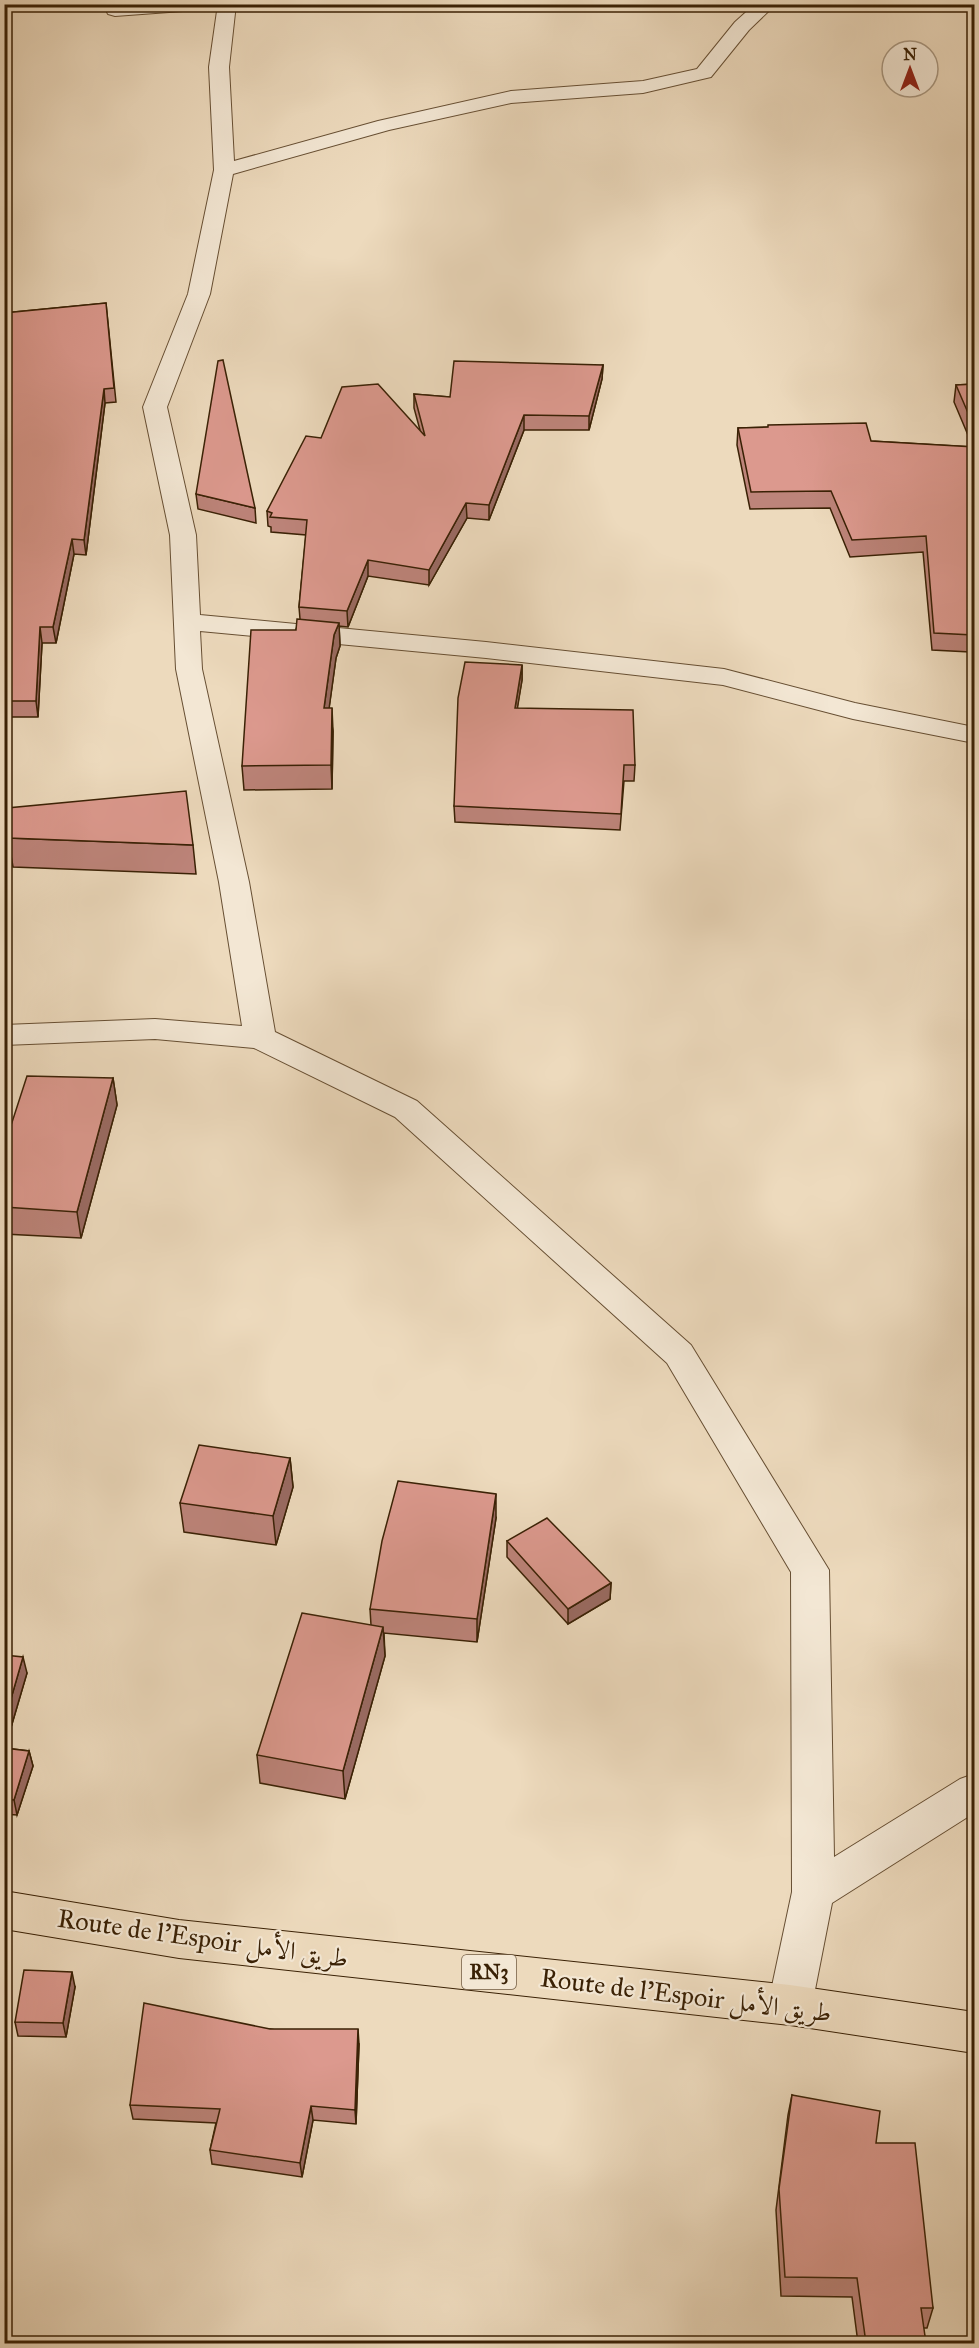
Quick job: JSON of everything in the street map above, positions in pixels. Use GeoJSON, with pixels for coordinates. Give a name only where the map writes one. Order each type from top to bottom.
{"type":"FeatureCollection","features":[{"type":"Feature","properties":{"kind":"highway","name":"Route de l’Espoir طريق الأمل"},"geometry":{"type":"LineString","coordinates":[[4,1910],[179,1939],[790,2004],[975,2033]]}},
{"type":"Feature","properties":{"kind":"street"},"geometry":{"type":"LineString","coordinates":[[115,10],[196,4]]}},
{"type":"Feature","properties":{"kind":"street"},"geometry":{"type":"LineString","coordinates":[[227,4],[219,67],[224,170],[199,294],[155,407],[183,535],[189,669],[234,882],[260,1038]]}},
{"type":"Feature","properties":{"kind":"street"},"geometry":{"type":"LineString","coordinates":[[224,170],[385,125],[511,97],[643,87],[704,73],[742,26],[766,4]]}},
{"type":"Feature","properties":{"kind":"street"},"geometry":{"type":"LineString","coordinates":[[187,622],[475,649],[724,677],[853,711],[975,735]]}},
{"type":"Feature","properties":{"kind":"street"},"geometry":{"type":"LineString","coordinates":[[4,1035],[155,1029],[260,1038],[406,1108],[679,1354],[810,1570],[813,1892],[790,2004]]}},
{"type":"Feature","properties":{"kind":"street"},"geometry":{"type":"LineString","coordinates":[[813,1892],[975,1792]]}},
{"type":"Feature","properties":{"kind":"building"},"geometry":{"type":"Polygon","coordinates":[[[106,303],[114,388],[104,389],[84,540],[72,539],[53,627],[40,627],[36,701],[4,701],[4,313],[106,303]]]}},
{"type":"Feature","properties":{"kind":"building"},"geometry":{"type":"Polygon","coordinates":[[[223,360],[255,508],[196,494],[218,361],[223,360]]]}},
{"type":"Feature","properties":{"kind":"building"},"geometry":{"type":"Polygon","coordinates":[[[454,361],[603,365],[589,416],[524,415],[489,505],[466,503],[429,570],[368,560],[347,611],[299,607],[307,520],[270,517],[272,513],[267,511],[306,436],[321,438],[342,387],[378,384],[425,436],[414,394],[450,397],[454,361]]]}},
{"type":"Feature","properties":{"kind":"building"},"geometry":{"type":"Polygon","coordinates":[[[975,384],[975,429],[956,385],[975,384]]]}},
{"type":"Feature","properties":{"kind":"building"},"geometry":{"type":"Polygon","coordinates":[[[866,423],[871,441],[975,447],[975,666],[973,635],[934,633],[926,536],[852,540],[831,491],[751,492],[738,428],[768,427],[768,425],[866,423]]]}},
{"type":"Feature","properties":{"kind":"building"},"geometry":{"type":"Polygon","coordinates":[[[297,619],[339,623],[334,635],[324,708],[332,708],[331,765],[242,766],[251,630],[296,630],[297,619]]]}},
{"type":"Feature","properties":{"kind":"building"},"geometry":{"type":"Polygon","coordinates":[[[465,662],[522,665],[515,708],[633,710],[635,765],[624,765],[621,814],[454,806],[458,698],[465,662]]]}},
{"type":"Feature","properties":{"kind":"building"},"geometry":{"type":"Polygon","coordinates":[[[186,791],[193,845],[8,838],[7,808],[186,791]]]}},
{"type":"Feature","properties":{"kind":"building"},"geometry":{"type":"Polygon","coordinates":[[[27,1076],[113,1078],[77,1212],[4,1207],[4,1147],[27,1076]]]}},
{"type":"Feature","properties":{"kind":"building"},"geometry":{"type":"Polygon","coordinates":[[[199,1445],[290,1458],[273,1516],[180,1503],[199,1445]]]}},
{"type":"Feature","properties":{"kind":"building"},"geometry":{"type":"Polygon","coordinates":[[[398,1481],[496,1494],[477,1619],[370,1609],[382,1541],[398,1481]]]}},
{"type":"Feature","properties":{"kind":"building"},"geometry":{"type":"Polygon","coordinates":[[[547,1518],[611,1583],[568,1609],[507,1541],[547,1518]]]}},
{"type":"Feature","properties":{"kind":"building"},"geometry":{"type":"Polygon","coordinates":[[[302,1613],[383,1627],[343,1771],[257,1755],[302,1613]]]}},
{"type":"Feature","properties":{"kind":"building"},"geometry":{"type":"Polygon","coordinates":[[[4,1655],[23,1657],[4,1723],[4,1655]]]}},
{"type":"Feature","properties":{"kind":"building"},"geometry":{"type":"Polygon","coordinates":[[[4,1748],[29,1751],[14,1800],[4,1799],[4,1748]]]}},
{"type":"Feature","properties":{"kind":"building"},"geometry":{"type":"Polygon","coordinates":[[[24,1970],[72,1972],[63,2023],[15,2022],[24,1970]]]}},
{"type":"Feature","properties":{"kind":"building"},"geometry":{"type":"Polygon","coordinates":[[[144,2003],[270,2029],[358,2029],[355,2110],[311,2106],[300,2163],[210,2150],[220,2109],[130,2105],[144,2003]]]}},
{"type":"Feature","properties":{"kind":"building"},"geometry":{"type":"Polygon","coordinates":[[[792,2095],[880,2111],[876,2143],[915,2143],[933,2308],[921,2308],[926,2343],[866,2343],[857,2278],[785,2277],[779,2189],[792,2095]]]}}]}
